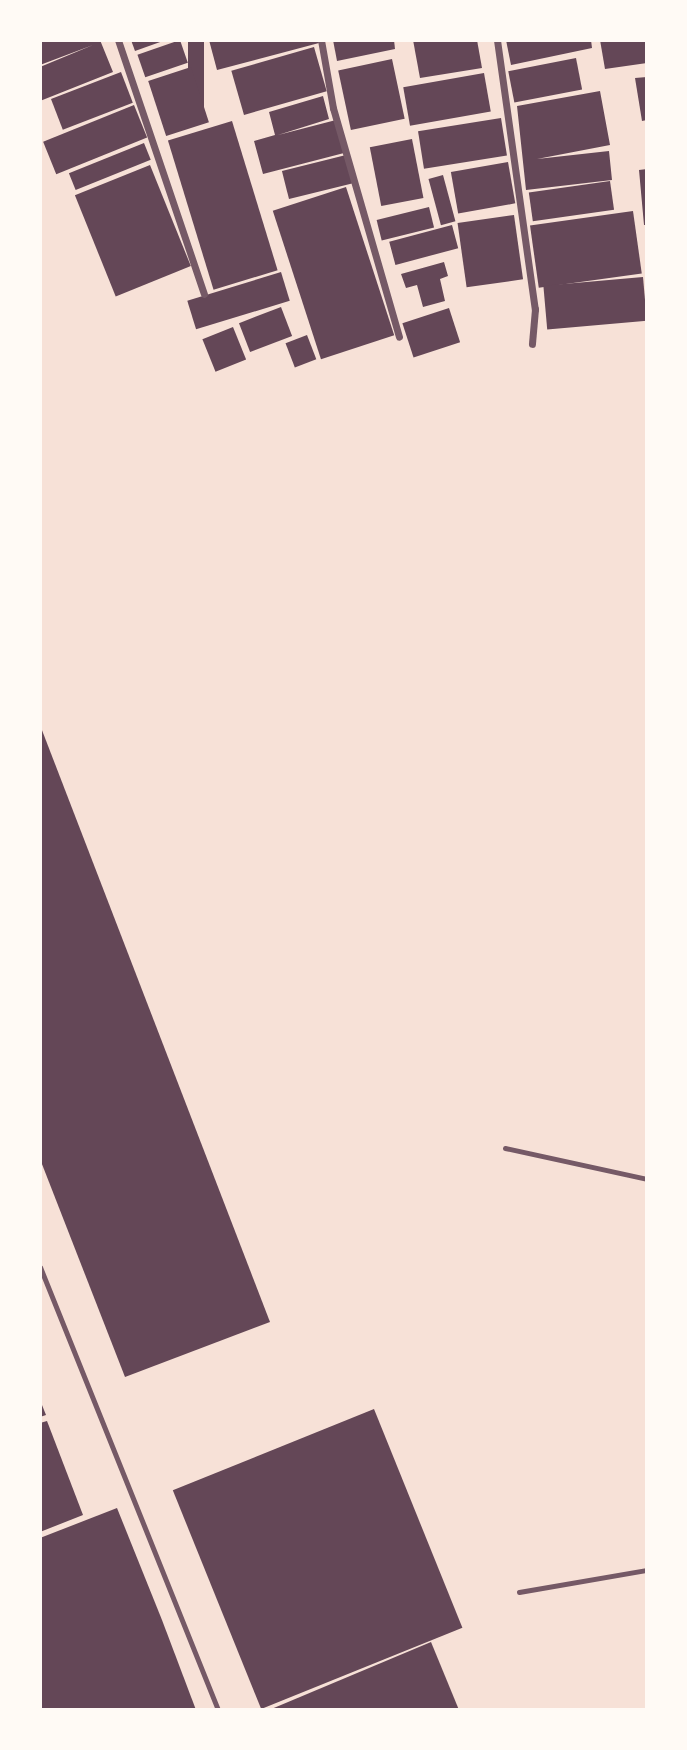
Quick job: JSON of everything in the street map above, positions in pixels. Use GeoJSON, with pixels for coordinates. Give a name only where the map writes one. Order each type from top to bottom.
{"type":"FeatureCollection","features":[{"type":"Feature","properties":{"kind":"street"},"geometry":{"type":"LineString","coordinates":[[118,40],[204,294]]}},
{"type":"Feature","properties":{"kind":"street"},"geometry":{"type":"LineString","coordinates":[[321,40],[333,108],[399,337]]}},
{"type":"Feature","properties":{"kind":"street"},"geometry":{"type":"LineString","coordinates":[[497,40],[534,309],[531,344]]}},
{"type":"Feature","properties":{"kind":"lane"},"geometry":{"type":"LineString","coordinates":[[505,1148],[647,1179]]}},
{"type":"Feature","properties":{"kind":"lane"},"geometry":{"type":"LineString","coordinates":[[40,1267],[218,1710]]}},
{"type":"Feature","properties":{"kind":"lane"},"geometry":{"type":"LineString","coordinates":[[519,1592],[647,1570]]}},
{"type":"Feature","properties":{"kind":"building"},"geometry":{"type":"Polygon","coordinates":[[[40,40],[100,40],[113,72],[40,101],[40,67],[93,45],[40,65],[40,40]]]}},
{"type":"Feature","properties":{"kind":"building"},"geometry":{"type":"Polygon","coordinates":[[[131,40],[163,40],[163,41],[135,51],[131,40]]]}},
{"type":"Feature","properties":{"kind":"building"},"geometry":{"type":"Polygon","coordinates":[[[180,40],[188,63],[145,77],[137,55],[180,40]]]}},
{"type":"Feature","properties":{"kind":"building"},"geometry":{"type":"Polygon","coordinates":[[[188,40],[204,40],[204,120],[188,120],[188,40]]]}},
{"type":"Feature","properties":{"kind":"building"},"geometry":{"type":"Polygon","coordinates":[[[209,40],[318,40],[319,43],[217,70],[209,40]]]}},
{"type":"Feature","properties":{"kind":"building"},"geometry":{"type":"Polygon","coordinates":[[[333,40],[394,40],[395,49],[337,61],[333,40]]]}},
{"type":"Feature","properties":{"kind":"building"},"geometry":{"type":"Polygon","coordinates":[[[413,40],[477,40],[482,68],[420,78],[413,40]]]}},
{"type":"Feature","properties":{"kind":"building"},"geometry":{"type":"Polygon","coordinates":[[[506,40],[591,40],[592,48],[511,65],[506,40]]]}},
{"type":"Feature","properties":{"kind":"building"},"geometry":{"type":"Polygon","coordinates":[[[600,40],[647,40],[647,63],[605,69],[600,40]]]}},
{"type":"Feature","properties":{"kind":"building"},"geometry":{"type":"Polygon","coordinates":[[[314,47],[327,91],[244,115],[231,71],[314,47]]]}},
{"type":"Feature","properties":{"kind":"building"},"geometry":{"type":"Polygon","coordinates":[[[576,58],[582,89],[514,103],[508,71],[576,58]]]}},
{"type":"Feature","properties":{"kind":"building"},"geometry":{"type":"Polygon","coordinates":[[[392,59],[405,119],[351,130],[338,70],[392,59]]]}},
{"type":"Feature","properties":{"kind":"building"},"geometry":{"type":"Polygon","coordinates":[[[191,67],[209,122],[166,136],[148,81],[191,67]]]}},
{"type":"Feature","properties":{"kind":"building"},"geometry":{"type":"Polygon","coordinates":[[[121,72],[133,103],[63,130],[51,99],[121,72]]]}},
{"type":"Feature","properties":{"kind":"building"},"geometry":{"type":"Polygon","coordinates":[[[484,73],[491,111],[410,126],[403,87],[484,73]]]}},
{"type":"Feature","properties":{"kind":"building"},"geometry":{"type":"Polygon","coordinates":[[[647,77],[647,120],[642,121],[635,78],[647,77]]]}},
{"type":"Feature","properties":{"kind":"building"},"geometry":{"type":"Polygon","coordinates":[[[600,91],[610,145],[537,159],[609,151],[612,180],[526,190],[517,106],[600,91]]]}},
{"type":"Feature","properties":{"kind":"building"},"geometry":{"type":"Polygon","coordinates":[[[323,96],[329,119],[278,135],[336,120],[344,153],[263,174],[254,141],[275,135],[269,112],[323,96]]]}},
{"type":"Feature","properties":{"kind":"building"},"geometry":{"type":"Polygon","coordinates":[[[134,105],[147,137],[56,174],[43,142],[134,105]]]}},
{"type":"Feature","properties":{"kind":"building"},"geometry":{"type":"Polygon","coordinates":[[[501,118],[507,156],[424,169],[418,131],[501,118]]]}},
{"type":"Feature","properties":{"kind":"building"},"geometry":{"type":"Polygon","coordinates":[[[232,121],[278,270],[214,290],[168,141],[232,121]]]}},
{"type":"Feature","properties":{"kind":"building"},"geometry":{"type":"Polygon","coordinates":[[[412,139],[423,198],[381,206],[370,147],[412,139]]]}},
{"type":"Feature","properties":{"kind":"building"},"geometry":{"type":"Polygon","coordinates":[[[144,143],[151,160],[76,190],[69,173],[144,143]]]}},
{"type":"Feature","properties":{"kind":"building"},"geometry":{"type":"Polygon","coordinates":[[[346,155],[353,183],[289,199],[282,171],[346,155]]]}},
{"type":"Feature","properties":{"kind":"building"},"geometry":{"type":"Polygon","coordinates":[[[508,162],[515,203],[458,213],[451,172],[508,162]]]}},
{"type":"Feature","properties":{"kind":"building"},"geometry":{"type":"Polygon","coordinates":[[[150,165],[191,266],[116,296],[75,195],[150,165]]]}},
{"type":"Feature","properties":{"kind":"building"},"geometry":{"type":"Polygon","coordinates":[[[647,169],[647,225],[644,225],[639,170],[647,169]]]}},
{"type":"Feature","properties":{"kind":"building"},"geometry":{"type":"Polygon","coordinates":[[[443,175],[455,221],[441,225],[429,179],[443,175]]]}},
{"type":"Feature","properties":{"kind":"building"},"geometry":{"type":"Polygon","coordinates":[[[610,181],[614,210],[533,221],[529,192],[610,181]]]}},
{"type":"Feature","properties":{"kind":"building"},"geometry":{"type":"Polygon","coordinates":[[[346,187],[394,335],[321,359],[273,211],[346,187]]]}},
{"type":"Feature","properties":{"kind":"building"},"geometry":{"type":"Polygon","coordinates":[[[429,207],[434,227],[382,240],[377,220],[429,207]]]}},
{"type":"Feature","properties":{"kind":"building"},"geometry":{"type":"Polygon","coordinates":[[[633,211],[642,273],[539,288],[530,225],[633,211]]]}},
{"type":"Feature","properties":{"kind":"building"},"geometry":{"type":"Polygon","coordinates":[[[514,215],[523,279],[467,287],[458,223],[514,215]]]}},
{"type":"Feature","properties":{"kind":"building"},"geometry":{"type":"Polygon","coordinates":[[[452,225],[458,248],[395,265],[389,242],[452,225]]]}},
{"type":"Feature","properties":{"kind":"building"},"geometry":{"type":"Polygon","coordinates":[[[444,262],[448,276],[440,279],[445,301],[423,307],[417,285],[406,288],[401,274],[444,262]]]}},
{"type":"Feature","properties":{"kind":"building"},"geometry":{"type":"Polygon","coordinates":[[[281,272],[290,301],[196,329],[187,301],[281,272]]]}},
{"type":"Feature","properties":{"kind":"building"},"geometry":{"type":"Polygon","coordinates":[[[643,277],[647,321],[547,330],[543,286],[643,277]]]}},
{"type":"Feature","properties":{"kind":"building"},"geometry":{"type":"Polygon","coordinates":[[[281,307],[292,336],[250,352],[239,323],[281,307]]]}},
{"type":"Feature","properties":{"kind":"building"},"geometry":{"type":"Polygon","coordinates":[[[449,308],[460,342],[414,357],[402,323],[449,308]]]}},
{"type":"Feature","properties":{"kind":"building"},"geometry":{"type":"Polygon","coordinates":[[[233,327],[246,359],[216,372],[202,339],[233,327]]]}},
{"type":"Feature","properties":{"kind":"building"},"geometry":{"type":"Polygon","coordinates":[[[307,335],[316,359],[295,368],[286,343],[307,335]]]}},
{"type":"Feature","properties":{"kind":"building"},"geometry":{"type":"Polygon","coordinates":[[[40,725],[270,1322],[125,1377],[40,1159],[40,725]]]}},
{"type":"Feature","properties":{"kind":"building"},"geometry":{"type":"Polygon","coordinates":[[[40,1400],[46,1415],[40,1417],[40,1400]]]}},
{"type":"Feature","properties":{"kind":"building"},"geometry":{"type":"Polygon","coordinates":[[[374,1409],[462,1628],[261,1709],[173,1490],[374,1409]]]}},
{"type":"Feature","properties":{"kind":"building"},"geometry":{"type":"Polygon","coordinates":[[[47,1421],[83,1515],[40,1532],[40,1423],[47,1421]]]}},
{"type":"Feature","properties":{"kind":"building"},"geometry":{"type":"Polygon","coordinates":[[[117,1508],[196,1710],[42,1710],[40,1538],[117,1508]]]}},
{"type":"Feature","properties":{"kind":"building"},"geometry":{"type":"Polygon","coordinates":[[[431,1642],[459,1710],[269,1710],[431,1642]]]}}]}
